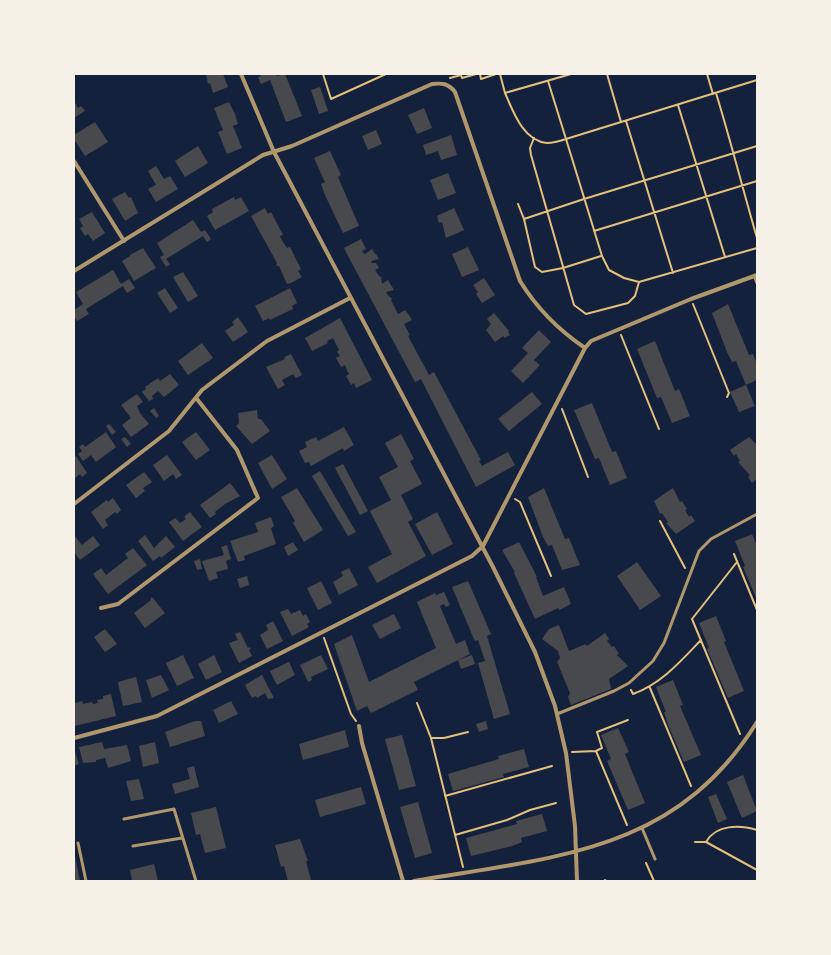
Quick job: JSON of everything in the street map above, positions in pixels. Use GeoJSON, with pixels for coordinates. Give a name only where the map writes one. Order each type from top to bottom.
{"type":"FeatureCollection","features":[{"type":"Feature","properties":{"kind":"street"},"geometry":{"type":"LineString","coordinates":[[241,74],[274,152],[482,546],[534,652],[557,714],[566,753],[572,791],[577,881]]}},
{"type":"Feature","properties":{"kind":"street"},"geometry":{"type":"LineString","coordinates":[[74,271],[263,155],[292,146],[432,84],[447,84],[455,92],[514,270],[536,304],[573,340],[586,348]]}},
{"type":"Feature","properties":{"kind":"street"},"geometry":{"type":"LineString","coordinates":[[74,161],[124,241]]}},
{"type":"Feature","properties":{"kind":"street"},"geometry":{"type":"LineString","coordinates":[[74,738],[157,716],[472,556],[482,546],[559,402],[586,348],[598,337],[691,299],[756,275],[757,282]]}},
{"type":"Feature","properties":{"kind":"street"},"geometry":{"type":"LineString","coordinates":[[74,504],[170,431],[202,390],[267,341],[350,298]]}},
{"type":"Feature","properties":{"kind":"street"},"geometry":{"type":"LineString","coordinates":[[101,608],[118,604],[258,498],[237,450],[196,398]]}},
{"type":"Feature","properties":{"kind":"street"},"geometry":{"type":"LineString","coordinates":[[414,881],[576,852],[630,834],[671,811],[696,793],[719,772],[743,743],[757,722]]}},
{"type":"Feature","properties":{"kind":"street"},"geometry":{"type":"LineString","coordinates":[[359,726],[362,743],[403,881]]}},
{"type":"Feature","properties":{"kind":"lane"},"geometry":{"type":"LineString","coordinates":[[557,714],[614,691],[629,683],[653,661],[661,650],[695,557],[705,544],[757,514]]}},
{"type":"Feature","properties":{"kind":"lane"},"geometry":{"type":"LineString","coordinates":[[124,819],[174,809],[196,881]]}},
{"type":"Feature","properties":{"kind":"lane"},"geometry":{"type":"LineString","coordinates":[[642,828],[655,859]]}},
{"type":"Feature","properties":{"kind":"lane"},"geometry":{"type":"LineString","coordinates":[[133,846],[182,838]]}},
{"type":"Feature","properties":{"kind":"lane"},"geometry":{"type":"LineString","coordinates":[[78,843],[86,881]]}},
{"type":"Feature","properties":{"kind":"path"},"geometry":{"type":"LineString","coordinates":[[323,74],[331,99],[386,74]]}},
{"type":"Feature","properties":{"kind":"path"},"geometry":{"type":"LineString","coordinates":[[447,84],[448,79],[461,74],[462,78],[476,74]]}},
{"type":"Feature","properties":{"kind":"path"},"geometry":{"type":"LineString","coordinates":[[480,74],[481,79],[496,74]]}},
{"type":"Feature","properties":{"kind":"path"},"geometry":{"type":"LineString","coordinates":[[500,74],[505,93],[520,125],[534,138],[547,143],[566,139],[757,80]]}},
{"type":"Feature","properties":{"kind":"path"},"geometry":{"type":"LineString","coordinates":[[505,93],[571,74]]}},
{"type":"Feature","properties":{"kind":"path"},"geometry":{"type":"LineString","coordinates":[[607,74],[622,122]]}},
{"type":"Feature","properties":{"kind":"path"},"geometry":{"type":"LineString","coordinates":[[707,74],[713,94]]}},
{"type":"Feature","properties":{"kind":"path"},"geometry":{"type":"LineString","coordinates":[[548,81],[602,256],[609,270],[624,278],[639,282],[757,248]]}},
{"type":"Feature","properties":{"kind":"path"},"geometry":{"type":"LineString","coordinates":[[716,93],[734,152],[741,186],[757,238]]}},
{"type":"Feature","properties":{"kind":"path"},"geometry":{"type":"LineString","coordinates":[[678,104],[725,257]]}},
{"type":"Feature","properties":{"kind":"path"},"geometry":{"type":"LineString","coordinates":[[626,121],[673,273]]}},
{"type":"Feature","properties":{"kind":"path"},"geometry":{"type":"LineString","coordinates":[[534,138],[530,148],[531,155],[574,305],[586,314],[628,303],[635,296],[639,282]]}},
{"type":"Feature","properties":{"kind":"path"},"geometry":{"type":"LineString","coordinates":[[524,219],[644,180],[757,146]]}},
{"type":"Feature","properties":{"kind":"path"},"geometry":{"type":"LineString","coordinates":[[594,231],[757,181]]}},
{"type":"Feature","properties":{"kind":"path"},"geometry":{"type":"LineString","coordinates":[[518,204],[524,219],[525,231],[538,270],[546,273],[602,256]]}},
{"type":"Feature","properties":{"kind":"path"},"geometry":{"type":"LineString","coordinates":[[691,299],[729,393],[727,397]]}},
{"type":"Feature","properties":{"kind":"path"},"geometry":{"type":"LineString","coordinates":[[618,329],[659,429]]}},
{"type":"Feature","properties":{"kind":"path"},"geometry":{"type":"LineString","coordinates":[[559,402],[588,477]]}},
{"type":"Feature","properties":{"kind":"path"},"geometry":{"type":"LineString","coordinates":[[509,496],[520,502],[551,576]]}},
{"type":"Feature","properties":{"kind":"path"},"geometry":{"type":"LineString","coordinates":[[660,521],[686,571],[690,573]]}},
{"type":"Feature","properties":{"kind":"path"},"geometry":{"type":"LineString","coordinates":[[734,554],[757,610]]}},
{"type":"Feature","properties":{"kind":"path"},"geometry":{"type":"LineString","coordinates":[[737,562],[692,619],[743,743]]}},
{"type":"Feature","properties":{"kind":"path"},"geometry":{"type":"LineString","coordinates":[[323,633],[351,714],[359,726]]}},
{"type":"Feature","properties":{"kind":"path"},"geometry":{"type":"LineString","coordinates":[[629,683],[633,694],[650,688],[684,658],[701,640]]}},
{"type":"Feature","properties":{"kind":"path"},"geometry":{"type":"LineString","coordinates":[[650,688],[690,785],[696,793]]}},
{"type":"Feature","properties":{"kind":"path"},"geometry":{"type":"LineString","coordinates":[[417,703],[431,738],[464,872]]}},
{"type":"Feature","properties":{"kind":"path"},"geometry":{"type":"LineString","coordinates":[[566,753],[576,751],[596,751],[602,748],[596,732],[628,720]]}},
{"type":"Feature","properties":{"kind":"path"},"geometry":{"type":"LineString","coordinates":[[431,738],[444,738],[468,732]]}},
{"type":"Feature","properties":{"kind":"path"},"geometry":{"type":"LineString","coordinates":[[596,751],[630,834]]}},
{"type":"Feature","properties":{"kind":"path"},"geometry":{"type":"LineString","coordinates":[[445,796],[552,766]]}},
{"type":"Feature","properties":{"kind":"path"},"geometry":{"type":"LineString","coordinates":[[455,835],[507,820],[530,810],[556,803]]}},
{"type":"Feature","properties":{"kind":"path"},"geometry":{"type":"LineString","coordinates":[[706,842],[709,836],[734,826],[757,830]]}},
{"type":"Feature","properties":{"kind":"path"},"geometry":{"type":"LineString","coordinates":[[695,842],[706,842],[757,870]]}},
{"type":"Feature","properties":{"kind":"path"},"geometry":{"type":"LineString","coordinates":[[646,863],[654,881]]}},
{"type":"Feature","properties":{"kind":"building"},"geometry":{"type":"Polygon","coordinates":[[[206,74],[223,74],[228,87],[213,93],[210,83],[208,84],[206,74]]]}},
{"type":"Feature","properties":{"kind":"building"},"geometry":{"type":"Polygon","coordinates":[[[260,74],[276,74],[277,76],[285,74],[302,116],[286,122],[270,80],[261,84],[258,77],[261,76],[260,74]]]}},
{"type":"Feature","properties":{"kind":"building"},"geometry":{"type":"Polygon","coordinates":[[[320,87],[328,111],[319,114],[311,90],[320,87]]]}},
{"type":"Feature","properties":{"kind":"building"},"geometry":{"type":"Polygon","coordinates":[[[74,101],[78,108],[81,106],[85,111],[74,118],[74,101]]]}},
{"type":"Feature","properties":{"kind":"building"},"geometry":{"type":"Polygon","coordinates":[[[229,102],[238,124],[233,126],[242,148],[227,154],[218,132],[223,130],[214,108],[229,102]]]}},
{"type":"Feature","properties":{"kind":"building"},"geometry":{"type":"Polygon","coordinates":[[[424,108],[432,128],[417,134],[408,115],[424,108]]]}},
{"type":"Feature","properties":{"kind":"building"},"geometry":{"type":"Polygon","coordinates":[[[95,122],[108,142],[85,156],[74,139],[74,135],[95,122]]]}},
{"type":"Feature","properties":{"kind":"building"},"geometry":{"type":"Polygon","coordinates":[[[376,130],[382,144],[368,150],[362,136],[376,130]]]}},
{"type":"Feature","properties":{"kind":"building"},"geometry":{"type":"Polygon","coordinates":[[[451,135],[457,155],[441,160],[438,151],[426,155],[423,145],[451,135]]]}},
{"type":"Feature","properties":{"kind":"building"},"geometry":{"type":"Polygon","coordinates":[[[198,146],[208,163],[185,177],[175,161],[198,146]]]}},
{"type":"Feature","properties":{"kind":"building"},"geometry":{"type":"Polygon","coordinates":[[[330,151],[341,175],[338,177],[359,226],[343,233],[325,195],[321,184],[325,182],[314,158],[330,151]]]}},
{"type":"Feature","properties":{"kind":"building"},"geometry":{"type":"Polygon","coordinates":[[[156,166],[164,179],[170,176],[178,189],[156,202],[148,189],[156,185],[148,171],[156,166]]]}},
{"type":"Feature","properties":{"kind":"building"},"geometry":{"type":"Polygon","coordinates":[[[448,173],[456,193],[438,200],[430,180],[448,173]]]}},
{"type":"Feature","properties":{"kind":"building"},"geometry":{"type":"Polygon","coordinates":[[[125,192],[129,198],[131,197],[138,213],[125,221],[112,199],[125,192]]]}},
{"type":"Feature","properties":{"kind":"building"},"geometry":{"type":"Polygon","coordinates":[[[234,197],[235,200],[241,197],[249,211],[215,230],[207,216],[213,212],[212,209],[234,197]]]}},
{"type":"Feature","properties":{"kind":"building"},"geometry":{"type":"Polygon","coordinates":[[[265,208],[268,214],[271,212],[283,235],[280,236],[283,242],[287,248],[290,247],[301,269],[298,271],[302,277],[291,283],[287,284],[279,266],[276,266],[277,263],[251,216],[265,208]]]}},
{"type":"Feature","properties":{"kind":"building"},"geometry":{"type":"Polygon","coordinates":[[[454,208],[464,230],[446,238],[442,222],[439,223],[437,216],[454,208]]]}},
{"type":"Feature","properties":{"kind":"building"},"geometry":{"type":"Polygon","coordinates":[[[92,212],[105,233],[93,241],[88,234],[85,236],[80,228],[83,226],[79,219],[92,212]]]}},
{"type":"Feature","properties":{"kind":"building"},"geometry":{"type":"Polygon","coordinates":[[[193,220],[201,232],[205,230],[211,239],[207,242],[203,236],[166,259],[170,264],[166,267],[160,257],[164,255],[157,243],[193,220]]]}},
{"type":"Feature","properties":{"kind":"building"},"geometry":{"type":"Polygon","coordinates":[[[361,239],[366,249],[362,251],[363,253],[365,254],[372,249],[379,259],[371,261],[372,263],[376,263],[379,268],[375,270],[380,277],[381,276],[382,284],[388,280],[394,290],[386,292],[392,299],[391,300],[398,314],[405,310],[412,320],[404,324],[410,335],[408,336],[429,375],[434,372],[481,460],[479,461],[482,466],[508,452],[515,465],[476,487],[421,379],[415,382],[344,248],[361,239]]]}},
{"type":"Feature","properties":{"kind":"building"},"geometry":{"type":"Polygon","coordinates":[[[468,247],[479,270],[462,277],[452,254],[468,247]]]}},
{"type":"Feature","properties":{"kind":"building"},"geometry":{"type":"Polygon","coordinates":[[[143,248],[156,268],[134,281],[122,261],[143,248]]]}},
{"type":"Feature","properties":{"kind":"building"},"geometry":{"type":"Polygon","coordinates":[[[113,270],[121,284],[129,279],[135,288],[127,293],[123,286],[86,309],[89,314],[77,321],[74,316],[74,310],[83,304],[76,292],[113,270]]]}},
{"type":"Feature","properties":{"kind":"building"},"geometry":{"type":"Polygon","coordinates":[[[183,272],[198,296],[188,302],[173,277],[183,272]]]}},
{"type":"Feature","properties":{"kind":"building"},"geometry":{"type":"Polygon","coordinates":[[[484,278],[495,295],[482,303],[476,294],[478,292],[473,285],[484,278]]]}},
{"type":"Feature","properties":{"kind":"building"},"geometry":{"type":"Polygon","coordinates":[[[165,288],[178,308],[170,313],[157,293],[165,288]]]}},
{"type":"Feature","properties":{"kind":"building"},"geometry":{"type":"Polygon","coordinates":[[[290,288],[297,303],[292,306],[293,309],[270,320],[269,318],[263,321],[255,306],[290,288]]]}},
{"type":"Feature","properties":{"kind":"building"},"geometry":{"type":"Polygon","coordinates":[[[728,304],[749,355],[753,354],[757,364],[757,380],[746,385],[736,361],[732,362],[727,352],[712,313],[728,304]]]}},
{"type":"Feature","properties":{"kind":"building"},"geometry":{"type":"Polygon","coordinates":[[[494,313],[509,331],[508,332],[510,335],[505,338],[503,336],[495,342],[486,330],[491,324],[487,319],[494,313]]]}},
{"type":"Feature","properties":{"kind":"building"},"geometry":{"type":"Polygon","coordinates":[[[238,317],[248,332],[233,342],[225,331],[234,325],[232,322],[238,317]]]}},
{"type":"Feature","properties":{"kind":"building"},"geometry":{"type":"Polygon","coordinates":[[[340,318],[372,380],[356,388],[354,383],[351,385],[346,376],[349,374],[345,365],[341,367],[336,358],[340,356],[337,352],[339,350],[333,338],[327,341],[328,343],[312,351],[305,338],[340,318]]]}},
{"type":"Feature","properties":{"kind":"building"},"geometry":{"type":"Polygon","coordinates":[[[539,330],[551,342],[534,360],[540,365],[523,383],[511,371],[528,353],[522,348],[539,330]]]}},
{"type":"Feature","properties":{"kind":"building"},"geometry":{"type":"Polygon","coordinates":[[[655,341],[675,391],[679,389],[690,416],[672,423],[661,397],[657,398],[637,349],[655,341]]]}},
{"type":"Feature","properties":{"kind":"building"},"geometry":{"type":"Polygon","coordinates":[[[202,343],[213,358],[188,375],[178,361],[202,343]]]}},
{"type":"Feature","properties":{"kind":"building"},"geometry":{"type":"Polygon","coordinates":[[[291,354],[302,375],[296,378],[293,374],[282,380],[285,385],[278,389],[266,367],[285,359],[284,357],[291,354]]]}},
{"type":"Feature","properties":{"kind":"building"},"geometry":{"type":"Polygon","coordinates":[[[170,374],[179,385],[164,397],[158,391],[152,396],[153,399],[149,401],[142,392],[146,389],[145,387],[158,378],[160,381],[170,374]]]}},
{"type":"Feature","properties":{"kind":"building"},"geometry":{"type":"Polygon","coordinates":[[[746,385],[755,406],[739,412],[730,392],[746,385]]]}},
{"type":"Feature","properties":{"kind":"building"},"geometry":{"type":"Polygon","coordinates":[[[532,392],[542,404],[509,431],[498,419],[532,392]]]}},
{"type":"Feature","properties":{"kind":"building"},"geometry":{"type":"Polygon","coordinates":[[[137,394],[143,402],[137,406],[140,413],[149,424],[131,437],[122,425],[131,418],[121,405],[137,394]]]}},
{"type":"Feature","properties":{"kind":"building"},"geometry":{"type":"Polygon","coordinates":[[[592,403],[612,452],[616,451],[627,478],[610,485],[599,458],[595,459],[574,410],[592,403]]]}},
{"type":"Feature","properties":{"kind":"building"},"geometry":{"type":"Polygon","coordinates":[[[154,408],[159,416],[156,418],[150,411],[154,408]]]}},
{"type":"Feature","properties":{"kind":"building"},"geometry":{"type":"Polygon","coordinates":[[[257,410],[258,419],[261,419],[270,431],[252,444],[236,426],[239,423],[238,413],[257,410]]]}},
{"type":"Feature","properties":{"kind":"building"},"geometry":{"type":"Polygon","coordinates":[[[109,424],[116,432],[112,435],[106,426],[109,424]]]}},
{"type":"Feature","properties":{"kind":"building"},"geometry":{"type":"Polygon","coordinates":[[[344,427],[354,445],[344,451],[343,448],[311,466],[309,462],[305,463],[299,451],[307,447],[305,442],[316,437],[318,441],[344,427]]]}},
{"type":"Feature","properties":{"kind":"building"},"geometry":{"type":"Polygon","coordinates":[[[106,432],[116,447],[96,462],[91,455],[83,461],[78,454],[82,451],[79,447],[83,444],[85,447],[106,432]]]}},
{"type":"Feature","properties":{"kind":"building"},"geometry":{"type":"Polygon","coordinates":[[[196,432],[210,450],[196,460],[182,442],[196,432]]]}},
{"type":"Feature","properties":{"kind":"building"},"geometry":{"type":"Polygon","coordinates":[[[401,434],[414,459],[410,461],[422,484],[401,495],[413,519],[408,522],[426,556],[377,583],[368,567],[392,554],[370,511],[391,500],[379,477],[398,467],[385,443],[401,434]]]}},
{"type":"Feature","properties":{"kind":"building"},"geometry":{"type":"Polygon","coordinates":[[[125,437],[131,444],[127,447],[121,439],[125,437]]]}},
{"type":"Feature","properties":{"kind":"building"},"geometry":{"type":"Polygon","coordinates":[[[749,437],[757,445],[757,479],[752,483],[748,477],[750,475],[738,462],[740,461],[736,454],[734,456],[730,450],[749,437]]]}},
{"type":"Feature","properties":{"kind":"building"},"geometry":{"type":"Polygon","coordinates":[[[167,455],[182,475],[176,479],[173,474],[164,481],[153,465],[167,455]]]}},
{"type":"Feature","properties":{"kind":"building"},"geometry":{"type":"Polygon","coordinates":[[[272,455],[287,479],[272,489],[258,463],[272,455]]]}},
{"type":"Feature","properties":{"kind":"building"},"geometry":{"type":"Polygon","coordinates":[[[76,456],[87,473],[82,477],[80,474],[74,479],[74,458],[76,456]]]}},
{"type":"Feature","properties":{"kind":"building"},"geometry":{"type":"Polygon","coordinates":[[[343,464],[368,511],[360,515],[335,468],[343,464]]]}},
{"type":"Feature","properties":{"kind":"building"},"geometry":{"type":"Polygon","coordinates":[[[320,471],[356,532],[348,536],[312,476],[320,471]]]}},
{"type":"Feature","properties":{"kind":"building"},"geometry":{"type":"Polygon","coordinates":[[[144,472],[152,482],[143,488],[145,491],[136,498],[126,485],[144,472]]]}},
{"type":"Feature","properties":{"kind":"building"},"geometry":{"type":"Polygon","coordinates":[[[230,483],[240,496],[225,504],[210,518],[200,505],[230,483]]]}},
{"type":"Feature","properties":{"kind":"building"},"geometry":{"type":"Polygon","coordinates":[[[297,488],[323,530],[304,542],[293,523],[295,521],[281,497],[297,488]]]}},
{"type":"Feature","properties":{"kind":"building"},"geometry":{"type":"Polygon","coordinates":[[[544,488],[565,539],[569,538],[580,565],[562,570],[552,545],[548,546],[543,537],[528,497],[544,488]]]}},
{"type":"Feature","properties":{"kind":"building"},"geometry":{"type":"Polygon","coordinates":[[[673,488],[680,502],[682,501],[687,509],[685,510],[689,517],[691,515],[695,521],[676,534],[666,523],[668,522],[662,513],[660,514],[654,501],[673,488]]]}},
{"type":"Feature","properties":{"kind":"building"},"geometry":{"type":"Polygon","coordinates":[[[113,498],[121,510],[117,514],[115,512],[105,520],[108,525],[103,529],[91,512],[107,500],[108,502],[113,498]]]}},
{"type":"Feature","properties":{"kind":"building"},"geometry":{"type":"Polygon","coordinates":[[[190,512],[202,527],[183,541],[169,522],[175,518],[180,523],[186,519],[184,517],[190,512]]]}},
{"type":"Feature","properties":{"kind":"building"},"geometry":{"type":"Polygon","coordinates":[[[437,512],[453,544],[432,555],[415,524],[437,512]]]}},
{"type":"Feature","properties":{"kind":"building"},"geometry":{"type":"Polygon","coordinates":[[[271,517],[274,526],[271,528],[276,544],[244,556],[245,560],[238,562],[230,541],[258,532],[255,523],[271,517]]]}},
{"type":"Feature","properties":{"kind":"building"},"geometry":{"type":"Polygon","coordinates":[[[752,534],[757,546],[757,600],[743,567],[745,566],[735,541],[752,534]]]}},
{"type":"Feature","properties":{"kind":"building"},"geometry":{"type":"Polygon","coordinates":[[[74,535],[82,545],[93,536],[100,545],[80,560],[74,552],[74,535]]]}},
{"type":"Feature","properties":{"kind":"building"},"geometry":{"type":"Polygon","coordinates":[[[145,535],[154,548],[166,536],[175,547],[161,558],[160,556],[153,561],[138,541],[145,535]]]}},
{"type":"Feature","properties":{"kind":"building"},"geometry":{"type":"Polygon","coordinates":[[[293,542],[298,550],[288,556],[284,547],[293,542]]]}},
{"type":"Feature","properties":{"kind":"building"},"geometry":{"type":"Polygon","coordinates":[[[519,542],[537,577],[543,596],[564,587],[571,604],[559,610],[558,608],[535,619],[514,573],[515,572],[502,550],[519,542]]]}},
{"type":"Feature","properties":{"kind":"building"},"geometry":{"type":"Polygon","coordinates":[[[227,545],[231,559],[226,561],[228,569],[216,572],[218,578],[209,581],[202,561],[224,555],[221,547],[227,545]]]}},
{"type":"Feature","properties":{"kind":"building"},"geometry":{"type":"Polygon","coordinates":[[[133,548],[147,565],[108,594],[93,574],[101,568],[106,575],[128,558],[125,554],[133,548]]]}},
{"type":"Feature","properties":{"kind":"building"},"geometry":{"type":"Polygon","coordinates":[[[200,559],[202,569],[197,570],[194,561],[200,559]]]}},
{"type":"Feature","properties":{"kind":"building"},"geometry":{"type":"Polygon","coordinates":[[[637,562],[661,596],[640,610],[617,576],[637,562]]]}},
{"type":"Feature","properties":{"kind":"building"},"geometry":{"type":"Polygon","coordinates":[[[349,568],[358,585],[339,595],[333,582],[343,576],[341,572],[349,568]]]}},
{"type":"Feature","properties":{"kind":"building"},"geometry":{"type":"Polygon","coordinates":[[[247,576],[249,585],[240,588],[237,579],[247,576]]]}},
{"type":"Feature","properties":{"kind":"building"},"geometry":{"type":"Polygon","coordinates":[[[321,581],[332,603],[318,610],[307,588],[321,581]]]}},
{"type":"Feature","properties":{"kind":"building"},"geometry":{"type":"Polygon","coordinates":[[[468,581],[491,634],[487,636],[510,714],[494,719],[478,663],[485,661],[478,640],[475,641],[473,637],[452,587],[468,581]]]}},
{"type":"Feature","properties":{"kind":"building"},"geometry":{"type":"Polygon","coordinates":[[[444,592],[450,605],[446,607],[444,604],[440,606],[456,644],[465,640],[470,654],[414,682],[418,690],[371,713],[367,706],[357,711],[334,644],[352,635],[369,682],[436,648],[417,602],[435,593],[436,595],[444,592]]]}},
{"type":"Feature","properties":{"kind":"building"},"geometry":{"type":"Polygon","coordinates":[[[152,597],[165,613],[145,628],[134,613],[151,600],[150,599],[152,597]]]}},
{"type":"Feature","properties":{"kind":"building"},"geometry":{"type":"Polygon","coordinates":[[[288,609],[291,614],[300,610],[303,616],[306,614],[310,622],[307,624],[309,627],[292,636],[280,612],[288,609]]]}},
{"type":"Feature","properties":{"kind":"building"},"geometry":{"type":"Polygon","coordinates":[[[394,614],[401,628],[380,639],[372,625],[394,614]]]}},
{"type":"Feature","properties":{"kind":"building"},"geometry":{"type":"Polygon","coordinates":[[[716,616],[726,641],[724,642],[744,691],[728,698],[707,649],[709,648],[699,623],[716,616]]]}},
{"type":"Feature","properties":{"kind":"building"},"geometry":{"type":"Polygon","coordinates":[[[273,621],[283,641],[267,649],[260,635],[268,630],[266,625],[273,621]]]}},
{"type":"Feature","properties":{"kind":"building"},"geometry":{"type":"Polygon","coordinates":[[[559,625],[569,651],[586,644],[587,646],[605,633],[609,639],[607,641],[612,647],[614,646],[619,654],[617,655],[628,666],[609,679],[611,689],[571,705],[568,697],[570,693],[557,662],[560,658],[558,651],[542,639],[549,629],[559,625]]]}},
{"type":"Feature","properties":{"kind":"building"},"geometry":{"type":"Polygon","coordinates":[[[105,629],[117,644],[105,652],[94,637],[105,629]]]}},
{"type":"Feature","properties":{"kind":"building"},"geometry":{"type":"Polygon","coordinates":[[[240,632],[248,648],[250,647],[251,649],[249,650],[252,656],[239,663],[229,643],[238,640],[235,634],[240,632]]]}},
{"type":"Feature","properties":{"kind":"building"},"geometry":{"type":"Polygon","coordinates":[[[183,655],[194,678],[177,686],[166,663],[183,655]]]}},
{"type":"Feature","properties":{"kind":"building"},"geometry":{"type":"Polygon","coordinates":[[[214,655],[222,672],[206,680],[198,664],[214,655]]]}},
{"type":"Feature","properties":{"kind":"building"},"geometry":{"type":"Polygon","coordinates":[[[321,655],[328,669],[311,677],[312,680],[308,682],[300,665],[321,655]]]}},
{"type":"Feature","properties":{"kind":"building"},"geometry":{"type":"Polygon","coordinates":[[[472,655],[475,664],[461,669],[458,660],[472,655]]]}},
{"type":"Feature","properties":{"kind":"building"},"geometry":{"type":"Polygon","coordinates":[[[289,662],[295,675],[277,685],[270,671],[289,662]]]}},
{"type":"Feature","properties":{"kind":"building"},"geometry":{"type":"Polygon","coordinates":[[[161,675],[169,690],[152,698],[146,680],[161,675]]]}},
{"type":"Feature","properties":{"kind":"building"},"geometry":{"type":"Polygon","coordinates":[[[262,675],[274,698],[268,699],[265,693],[257,698],[256,696],[252,698],[245,685],[262,675]]]}},
{"type":"Feature","properties":{"kind":"building"},"geometry":{"type":"Polygon","coordinates":[[[136,677],[142,702],[123,706],[118,682],[136,677]]]}},
{"type":"Feature","properties":{"kind":"building"},"geometry":{"type":"Polygon","coordinates":[[[673,680],[683,705],[680,706],[701,755],[684,762],[668,725],[664,712],[666,712],[656,687],[673,680]]]}},
{"type":"Feature","properties":{"kind":"building"},"geometry":{"type":"Polygon","coordinates":[[[111,694],[116,716],[75,726],[75,703],[82,701],[83,704],[92,702],[93,704],[98,703],[97,700],[103,699],[103,696],[111,694]]]}},
{"type":"Feature","properties":{"kind":"building"},"geometry":{"type":"Polygon","coordinates":[[[231,701],[238,714],[219,723],[213,710],[231,701]]]}},
{"type":"Feature","properties":{"kind":"building"},"geometry":{"type":"Polygon","coordinates":[[[195,721],[201,721],[205,736],[170,747],[165,732],[195,721]]]}},
{"type":"Feature","properties":{"kind":"building"},"geometry":{"type":"Polygon","coordinates":[[[486,721],[488,729],[479,732],[476,724],[486,721]]]}},
{"type":"Feature","properties":{"kind":"building"},"geometry":{"type":"Polygon","coordinates":[[[618,728],[629,752],[625,754],[645,803],[628,810],[607,761],[611,759],[601,735],[618,728]]]}},
{"type":"Feature","properties":{"kind":"building"},"geometry":{"type":"Polygon","coordinates":[[[345,730],[349,747],[303,760],[299,744],[345,730]]]}},
{"type":"Feature","properties":{"kind":"building"},"geometry":{"type":"Polygon","coordinates":[[[402,735],[416,786],[399,790],[385,739],[402,735]]]}},
{"type":"Feature","properties":{"kind":"building"},"geometry":{"type":"Polygon","coordinates":[[[102,742],[104,749],[127,745],[131,761],[108,768],[105,758],[96,760],[96,762],[83,763],[79,747],[102,742]]]}},
{"type":"Feature","properties":{"kind":"building"},"geometry":{"type":"Polygon","coordinates":[[[155,742],[159,763],[143,767],[139,746],[155,742]]]}},
{"type":"Feature","properties":{"kind":"building"},"geometry":{"type":"Polygon","coordinates":[[[74,749],[79,764],[74,766],[74,749]]]}},
{"type":"Feature","properties":{"kind":"building"},"geometry":{"type":"Polygon","coordinates":[[[524,749],[529,767],[503,774],[504,777],[453,791],[448,774],[499,759],[498,756],[524,749]]]}},
{"type":"Feature","properties":{"kind":"building"},"geometry":{"type":"Polygon","coordinates":[[[194,766],[199,787],[175,794],[172,784],[190,779],[187,768],[194,766]]]}},
{"type":"Feature","properties":{"kind":"building"},"geometry":{"type":"Polygon","coordinates":[[[743,775],[757,811],[742,818],[727,782],[743,775]]]}},
{"type":"Feature","properties":{"kind":"building"},"geometry":{"type":"Polygon","coordinates":[[[139,779],[144,799],[131,801],[126,781],[139,779]]]}},
{"type":"Feature","properties":{"kind":"building"},"geometry":{"type":"Polygon","coordinates":[[[361,787],[366,804],[320,817],[315,800],[361,787]]]}},
{"type":"Feature","properties":{"kind":"building"},"geometry":{"type":"Polygon","coordinates":[[[716,794],[727,819],[718,823],[708,797],[716,794]]]}},
{"type":"Feature","properties":{"kind":"building"},"geometry":{"type":"Polygon","coordinates":[[[418,802],[432,853],[415,858],[400,807],[418,802]]]}},
{"type":"Feature","properties":{"kind":"building"},"geometry":{"type":"Polygon","coordinates":[[[216,807],[226,848],[205,853],[200,834],[196,835],[191,813],[216,807]]]}},
{"type":"Feature","properties":{"kind":"building"},"geometry":{"type":"Polygon","coordinates":[[[542,814],[547,831],[521,838],[522,842],[512,846],[471,856],[466,838],[517,824],[516,821],[542,814]]]}},
{"type":"Feature","properties":{"kind":"building"},"geometry":{"type":"Polygon","coordinates":[[[300,839],[308,861],[306,861],[311,880],[288,881],[284,866],[281,867],[275,845],[300,839]]]}},
{"type":"Feature","properties":{"kind":"building"},"geometry":{"type":"Polygon","coordinates":[[[75,856],[80,881],[74,881],[75,856]]]}},
{"type":"Feature","properties":{"kind":"building"},"geometry":{"type":"Polygon","coordinates":[[[154,864],[158,881],[132,881],[130,870],[154,864]]]}}]}
